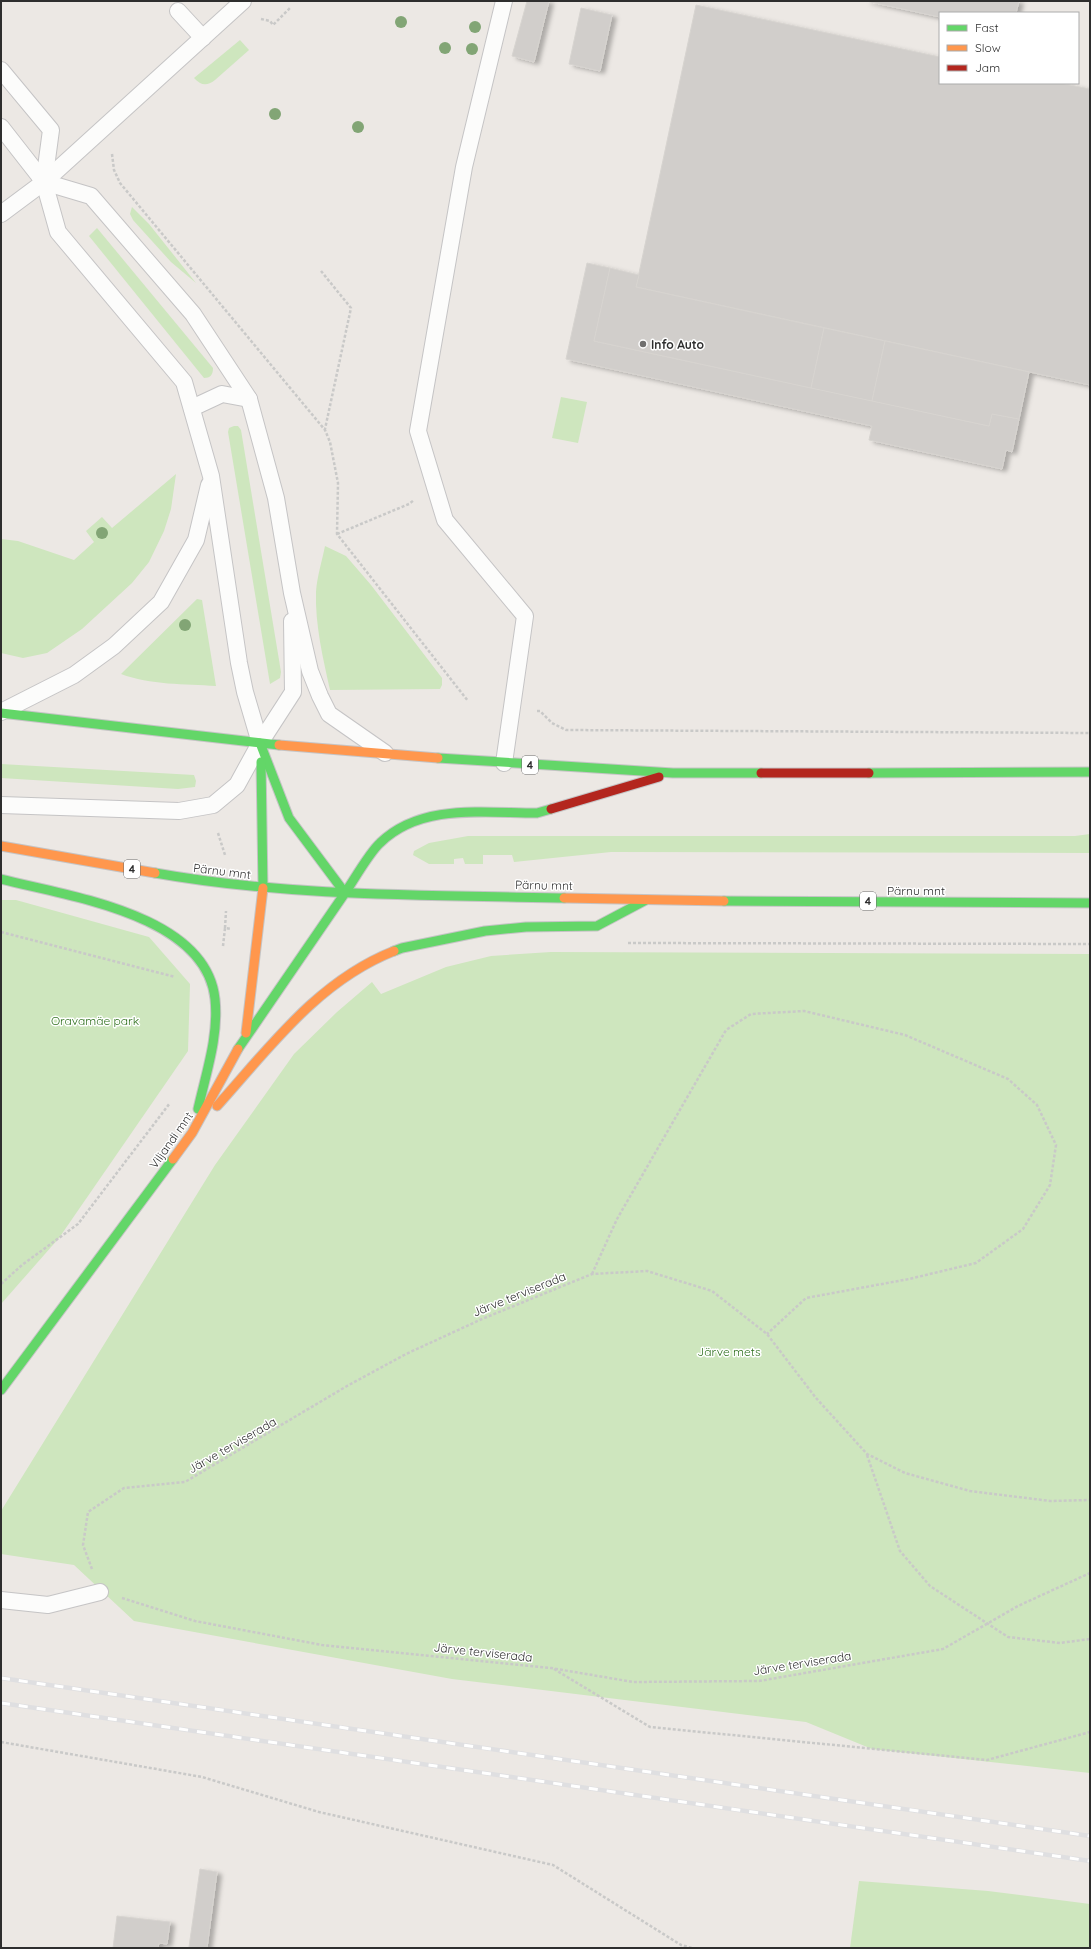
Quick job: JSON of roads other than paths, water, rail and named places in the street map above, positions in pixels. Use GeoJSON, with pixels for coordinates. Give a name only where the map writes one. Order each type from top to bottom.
{"type":"FeatureCollection","features":[{"type":"Feature","properties":{"kind":"main road","name":"4"},"geometry":{"type":"LineString","coordinates":[[1,712],[260,743],[504,763],[673,773],[1090,772]]}},
{"type":"Feature","properties":{"kind":"main road"},"geometry":{"type":"LineString","coordinates":[[245,1036],[263,888],[263,821],[260,743]]}},
{"type":"Feature","properties":{"kind":"main road"},"geometry":{"type":"LineString","coordinates":[[260,743],[289,818],[345,892]]}},
{"type":"Feature","properties":{"kind":"main road","name":"Viljandi mnt"},"geometry":{"type":"LineString","coordinates":[[1,1390],[192,1133],[245,1036],[379,843],[407,823],[444,813],[538,814],[673,773]]}},
{"type":"Feature","properties":{"kind":"main road","name":"Pärnu mnt"},"geometry":{"type":"LineString","coordinates":[[1,846],[198,881],[263,888],[345,892],[646,900],[1090,902]]}},
{"type":"Feature","properties":{"kind":"main road"},"geometry":{"type":"LineString","coordinates":[[1,879],[112,907],[154,923],[181,940],[207,968],[215,998],[215,1034],[192,1133]]}},
{"type":"Feature","properties":{"kind":"main road"},"geometry":{"type":"LineString","coordinates":[[192,1133],[305,1008],[348,974],[374,959],[402,948],[485,931],[598,926],[646,900]]}},
{"type":"Feature","properties":{"kind":"lane"},"geometry":{"type":"LineString","coordinates":[[1,214],[44,182],[244,1]]}},
{"type":"Feature","properties":{"kind":"lane"},"geometry":{"type":"LineString","coordinates":[[504,1],[464,167],[418,431],[445,520],[525,616],[504,763]]}},
{"type":"Feature","properties":{"kind":"lane"},"geometry":{"type":"LineString","coordinates":[[178,11],[203,38]]}},
{"type":"Feature","properties":{"kind":"lane"},"geometry":{"type":"LineString","coordinates":[[1,70],[51,130],[44,182]]}},
{"type":"Feature","properties":{"kind":"lane"},"geometry":{"type":"LineString","coordinates":[[1,127],[44,182],[58,232],[184,382],[211,476],[239,663],[245,692],[260,743]]}},
{"type":"Feature","properties":{"kind":"lane"},"geometry":{"type":"LineString","coordinates":[[44,182],[91,196],[193,314],[249,399],[276,498],[292,593],[310,671],[329,714],[386,754]]}},
{"type":"Feature","properties":{"kind":"lane"},"geometry":{"type":"LineString","coordinates":[[192,408],[222,394],[249,399]]}},
{"type":"Feature","properties":{"kind":"lane"},"geometry":{"type":"LineString","coordinates":[[1,712],[74,675],[114,646],[161,602],[196,540],[211,476]]}},
{"type":"Feature","properties":{"kind":"lane"},"geometry":{"type":"LineString","coordinates":[[1,805],[180,811],[213,805],[238,785],[260,743],[293,692],[292,593]]}},
{"type":"Feature","properties":{"kind":"lane"},"geometry":{"type":"LineString","coordinates":[[1,1600],[48,1605],[100,1592]]}},
{"type":"Feature","properties":{"kind":"railway"},"geometry":{"type":"LineString","coordinates":[[1,1678],[1090,1836]]}},
{"type":"Feature","properties":{"kind":"railway"},"geometry":{"type":"LineString","coordinates":[[1,1703],[1090,1861]]}},
{"type":"Feature","properties":{"kind":"place","name":"Info Auto"},"geometry":{"type":"Point","coordinates":[643,344]}},
{"type":"Feature","properties":{"kind":"park label","name":"Oravamäe park"},"geometry":{"type":"Point","coordinates":[95,1020]}},
{"type":"Feature","properties":{"kind":"park label","name":"Järve mets"},"geometry":{"type":"Point","coordinates":[729,1351]}}]}
